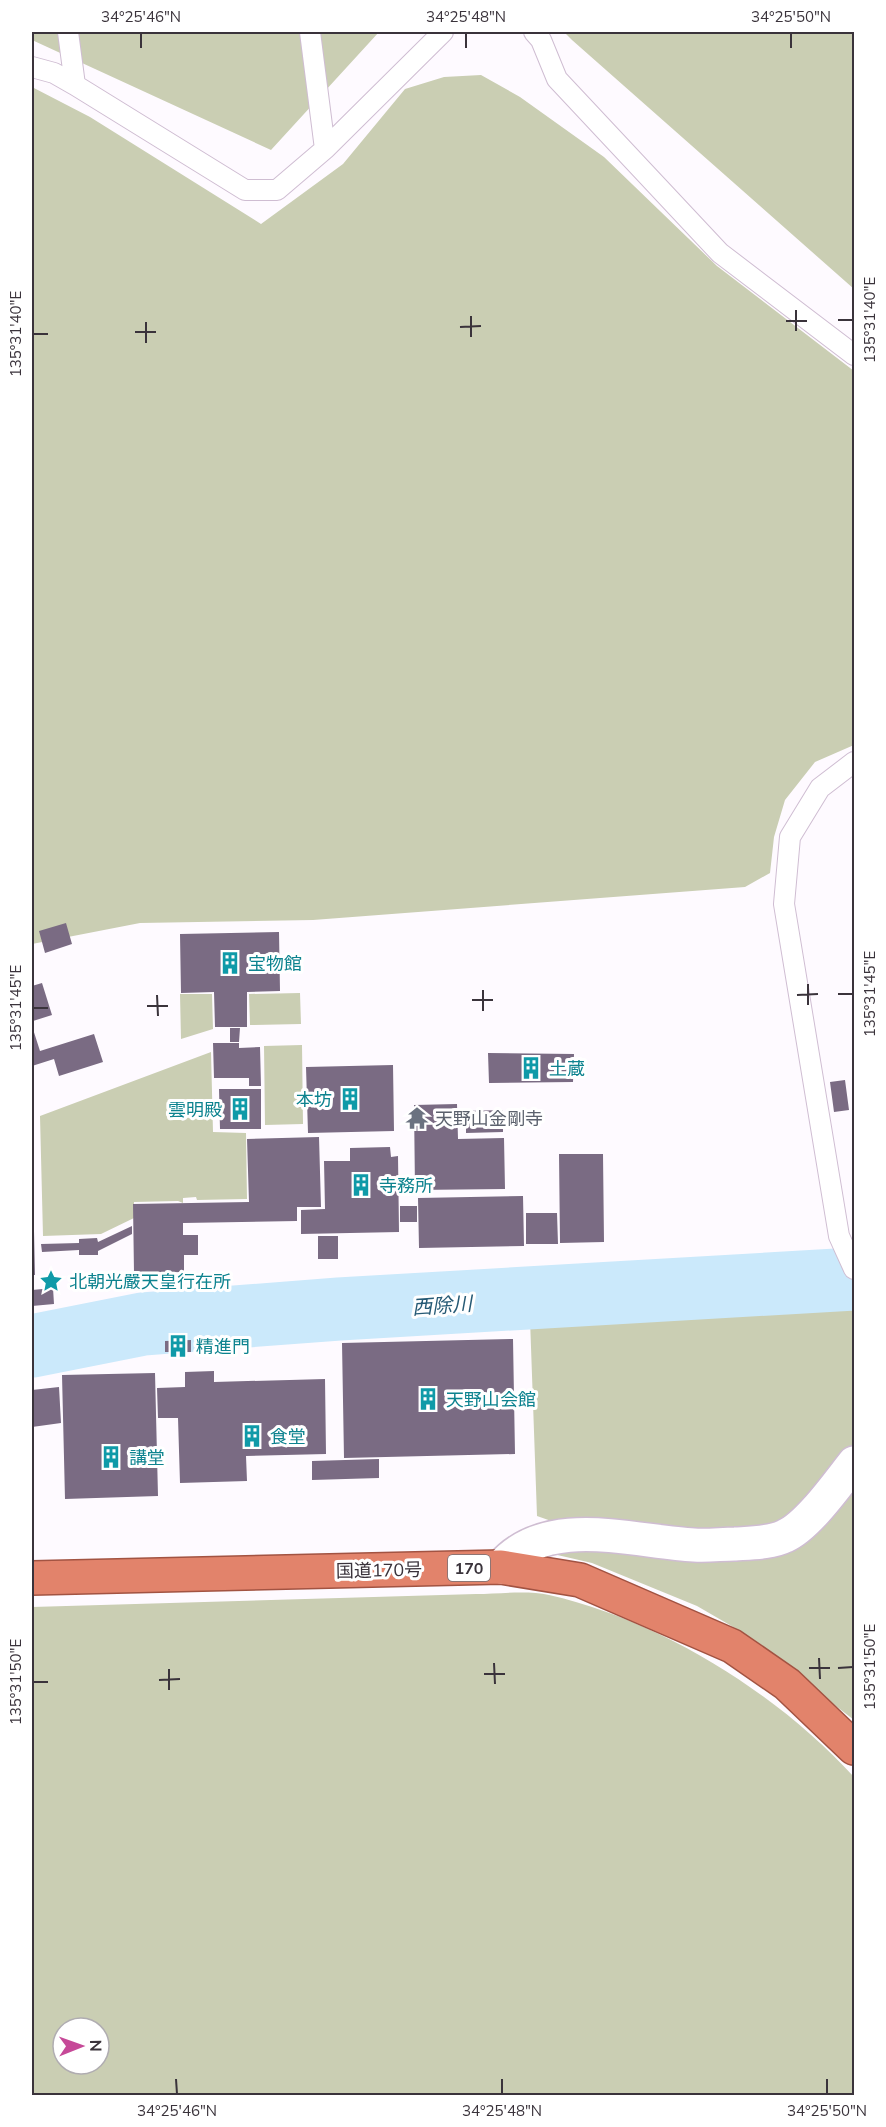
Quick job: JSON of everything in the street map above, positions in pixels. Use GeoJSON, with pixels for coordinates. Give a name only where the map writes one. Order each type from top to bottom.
{"type":"FeatureCollection","features":[{"type":"Feature","properties":{"kind":"highway","name":"国道170号"},"geometry":{"type":"LineString","coordinates":[[32,1578],[501,1567],[580,1580],[732,1646],[788,1684],[855,1748]]}},
{"type":"Feature","properties":{"kind":"street"},"geometry":{"type":"LineString","coordinates":[[501,1567],[511,1555],[541,1541],[588,1534],[694,1545],[755,1543],[785,1536],[812,1514],[855,1463]]}},
{"type":"Feature","properties":{"kind":"lane"},"geometry":{"type":"LineString","coordinates":[[68,32],[75,86]]}},
{"type":"Feature","properties":{"kind":"lane"},"geometry":{"type":"LineString","coordinates":[[310,32],[325,148]]}},
{"type":"Feature","properties":{"kind":"lane"},"geometry":{"type":"LineString","coordinates":[[32,67],[54,73],[246,190],[277,190],[325,148],[443,32]]}},
{"type":"Feature","properties":{"kind":"lane"},"geometry":{"type":"LineString","coordinates":[[534,32],[541,40],[557,79],[720,253],[855,355]]}},
{"type":"Feature","properties":{"kind":"lane"},"geometry":{"type":"LineString","coordinates":[[851,1262],[839,1236],[784,904],[790,837],[820,788],[855,762]]}},
{"type":"Feature","properties":{"kind":"green space"},"geometry":{"type":"Polygon","coordinates":[[[32,32],[379,32],[271,150],[32,40],[32,32]]]}},
{"type":"Feature","properties":{"kind":"green space"},"geometry":{"type":"Polygon","coordinates":[[[564,32],[854,32],[854,289],[572,40],[564,32]]]}},
{"type":"Feature","properties":{"kind":"green space"},"geometry":{"type":"Polygon","coordinates":[[[481,75],[520,97],[604,157],[717,266],[854,371],[854,745],[815,762],[785,800],[774,837],[770,873],[745,887],[313,920],[140,923],[32,944],[32,87],[90,117],[261,224],[343,164],[405,89],[444,77],[481,75]]]}},
{"type":"Feature","properties":{"kind":"green space"},"geometry":{"type":"Polygon","coordinates":[[[300,993],[301,1024],[250,1025],[249,994],[300,993]]]}},
{"type":"Feature","properties":{"kind":"green space"},"geometry":{"type":"Polygon","coordinates":[[[180,994],[212,994],[213,1029],[181,1039],[180,994]]]}},
{"type":"Feature","properties":{"kind":"green space"},"geometry":{"type":"Polygon","coordinates":[[[302,1045],[303,1124],[265,1125],[264,1046],[302,1045]]]}},
{"type":"Feature","properties":{"kind":"green space"},"geometry":{"type":"Polygon","coordinates":[[[211,1052],[213,1132],[246,1133],[247,1199],[197,1200],[196,1197],[183,1198],[183,1203],[178,1201],[134,1202],[134,1218],[101,1234],[43,1236],[40,1116],[211,1052]]]}},
{"type":"Feature","properties":{"kind":"green space"},"geometry":{"type":"Polygon","coordinates":[[[819,1289],[854,1312],[854,1450],[826,1483],[775,1525],[733,1532],[557,1523],[537,1516],[530,1319],[553,1314],[819,1289]]]}},
{"type":"Feature","properties":{"kind":"green space"},"geometry":{"type":"Polygon","coordinates":[[[854,1486],[854,1720],[735,1628],[697,1606],[592,1563],[553,1554],[565,1547],[707,1556],[854,1486]]]}},
{"type":"Feature","properties":{"kind":"green space"},"geometry":{"type":"Polygon","coordinates":[[[512,1593],[549,1595],[633,1622],[674,1641],[714,1664],[753,1689],[789,1717],[854,1777],[854,2095],[32,2095],[32,1607],[512,1593]]]}},
{"type":"Feature","properties":{"kind":"building"},"geometry":{"type":"Polygon","coordinates":[[[66,923],[72,944],[45,953],[39,931],[66,923]]]}},
{"type":"Feature","properties":{"kind":"building","name":"宝物館"},"geometry":{"type":"Polygon","coordinates":[[[279,932],[280,991],[247,992],[247,1027],[215,1027],[214,992],[181,993],[180,934],[279,932]]]}},
{"type":"Feature","properties":{"kind":"building"},"geometry":{"type":"Polygon","coordinates":[[[42,983],[52,1015],[33,1021],[32,986],[42,983]]]}},
{"type":"Feature","properties":{"kind":"building"},"geometry":{"type":"Polygon","coordinates":[[[32,1026],[40,1051],[94,1034],[103,1062],[59,1076],[54,1059],[32,1066],[32,1026]]]}},
{"type":"Feature","properties":{"kind":"building"},"geometry":{"type":"Polygon","coordinates":[[[230,1028],[240,1028],[239,1042],[230,1042],[230,1028]]]}},
{"type":"Feature","properties":{"kind":"building"},"geometry":{"type":"Polygon","coordinates":[[[213,1043],[239,1043],[239,1048],[260,1047],[261,1086],[249,1086],[249,1078],[214,1078],[213,1043]]]}},
{"type":"Feature","properties":{"kind":"building","name":"土蔵"},"geometry":{"type":"Polygon","coordinates":[[[488,1053],[574,1054],[573,1082],[489,1083],[488,1053]]]}},
{"type":"Feature","properties":{"kind":"building","name":"本坊"},"geometry":{"type":"Polygon","coordinates":[[[393,1065],[394,1131],[308,1133],[306,1067],[393,1065]]]}},
{"type":"Feature","properties":{"kind":"building"},"geometry":{"type":"Polygon","coordinates":[[[845,1080],[849,1110],[834,1112],[830,1082],[845,1080]]]}},
{"type":"Feature","properties":{"kind":"building","name":"雲明殿"},"geometry":{"type":"Polygon","coordinates":[[[219,1089],[261,1089],[261,1129],[220,1129],[219,1089]]]}},
{"type":"Feature","properties":{"kind":"building"},"geometry":{"type":"Polygon","coordinates":[[[457,1104],[458,1139],[504,1138],[505,1189],[415,1190],[414,1105],[457,1104]]]}},
{"type":"Feature","properties":{"kind":"building"},"geometry":{"type":"Polygon","coordinates":[[[503,1110],[503,1132],[466,1133],[466,1111],[503,1110]]]}},
{"type":"Feature","properties":{"kind":"building"},"geometry":{"type":"Polygon","coordinates":[[[319,1137],[321,1207],[297,1207],[297,1221],[183,1223],[183,1235],[198,1235],[198,1255],[184,1255],[184,1272],[134,1273],[133,1204],[249,1202],[247,1139],[319,1137]]]}},
{"type":"Feature","properties":{"kind":"building","name":"寺務所"},"geometry":{"type":"Polygon","coordinates":[[[390,1147],[391,1157],[398,1156],[399,1232],[301,1234],[301,1210],[325,1209],[324,1161],[350,1161],[350,1148],[390,1147]]]}},
{"type":"Feature","properties":{"kind":"building"},"geometry":{"type":"Polygon","coordinates":[[[559,1154],[603,1154],[604,1242],[560,1243],[559,1154]]]}},
{"type":"Feature","properties":{"kind":"building"},"geometry":{"type":"Polygon","coordinates":[[[33,1187],[35,1275],[32,1275],[33,1187]]]}},
{"type":"Feature","properties":{"kind":"building"},"geometry":{"type":"Polygon","coordinates":[[[523,1196],[524,1246],[419,1248],[418,1198],[523,1196]]]}},
{"type":"Feature","properties":{"kind":"building"},"geometry":{"type":"Polygon","coordinates":[[[400,1206],[417,1206],[417,1222],[400,1222],[400,1206]]]}},
{"type":"Feature","properties":{"kind":"building"},"geometry":{"type":"Polygon","coordinates":[[[526,1213],[557,1213],[558,1244],[526,1244],[526,1213]]]}},
{"type":"Feature","properties":{"kind":"building"},"geometry":{"type":"Polygon","coordinates":[[[132,1226],[132,1234],[98,1251],[98,1255],[79,1255],[79,1250],[42,1252],[41,1244],[79,1243],[79,1239],[97,1238],[98,1242],[132,1226]]]}},
{"type":"Feature","properties":{"kind":"building"},"geometry":{"type":"Polygon","coordinates":[[[318,1236],[338,1236],[338,1259],[318,1259],[318,1236]]]}},
{"type":"Feature","properties":{"kind":"building"},"geometry":{"type":"Polygon","coordinates":[[[53,1288],[54,1304],[32,1306],[32,1290],[53,1288]]]}},
{"type":"Feature","properties":{"kind":"building","name":"天野山会館"},"geometry":{"type":"Polygon","coordinates":[[[513,1339],[515,1454],[344,1458],[342,1343],[513,1339]]]}},
{"type":"Feature","properties":{"kind":"building","name":"精進門"},"geometry":{"type":"Polygon","coordinates":[[[191,1340],[191,1352],[165,1352],[165,1341],[191,1340]]]}},
{"type":"Feature","properties":{"kind":"building","name":"食堂"},"geometry":{"type":"Polygon","coordinates":[[[214,1371],[214,1382],[325,1379],[326,1454],[246,1456],[247,1481],[180,1483],[178,1418],[158,1418],[157,1388],[185,1387],[185,1372],[214,1371]]]}},
{"type":"Feature","properties":{"kind":"building","name":"講堂"},"geometry":{"type":"Polygon","coordinates":[[[155,1373],[158,1496],[65,1499],[62,1375],[155,1373]]]}},
{"type":"Feature","properties":{"kind":"building"},"geometry":{"type":"Polygon","coordinates":[[[59,1387],[61,1423],[32,1427],[32,1390],[59,1387]]]}},
{"type":"Feature","properties":{"kind":"building"},"geometry":{"type":"Polygon","coordinates":[[[379,1459],[379,1478],[312,1480],[312,1461],[379,1459]]]}},
{"type":"Feature","properties":{"kind":"waterway","name":"西除川"},"geometry":{"type":"LineString","coordinates":[[32,1346],[143,1324],[339,1309],[854,1279]]}},
{"type":"Feature","properties":{"kind":"place","name":"宝物館"},"geometry":{"type":"Point","coordinates":[230,963]}},
{"type":"Feature","properties":{"kind":"place","name":"土蔵"},"geometry":{"type":"Point","coordinates":[531,1068]}},
{"type":"Feature","properties":{"kind":"place","name":"本坊"},"geometry":{"type":"Point","coordinates":[350,1099]}},
{"type":"Feature","properties":{"kind":"place","name":"雲明殿"},"geometry":{"type":"Point","coordinates":[240,1109]}},
{"type":"Feature","properties":{"kind":"place","name":"天野山金剛寺"},"geometry":{"type":"Point","coordinates":[417,1118]}},
{"type":"Feature","properties":{"kind":"place","name":"寺務所"},"geometry":{"type":"Point","coordinates":[361,1185]}},
{"type":"Feature","properties":{"kind":"place","name":"北朝光嚴天皇行在所"},"geometry":{"type":"Point","coordinates":[51,1281]}},
{"type":"Feature","properties":{"kind":"place","name":"精進門"},"geometry":{"type":"Point","coordinates":[178,1346]}},
{"type":"Feature","properties":{"kind":"place","name":"天野山会館"},"geometry":{"type":"Point","coordinates":[428,1399]}},
{"type":"Feature","properties":{"kind":"place","name":"食堂"},"geometry":{"type":"Point","coordinates":[252,1436]}},
{"type":"Feature","properties":{"kind":"place","name":"講堂"},"geometry":{"type":"Point","coordinates":[111,1457]}}]}
